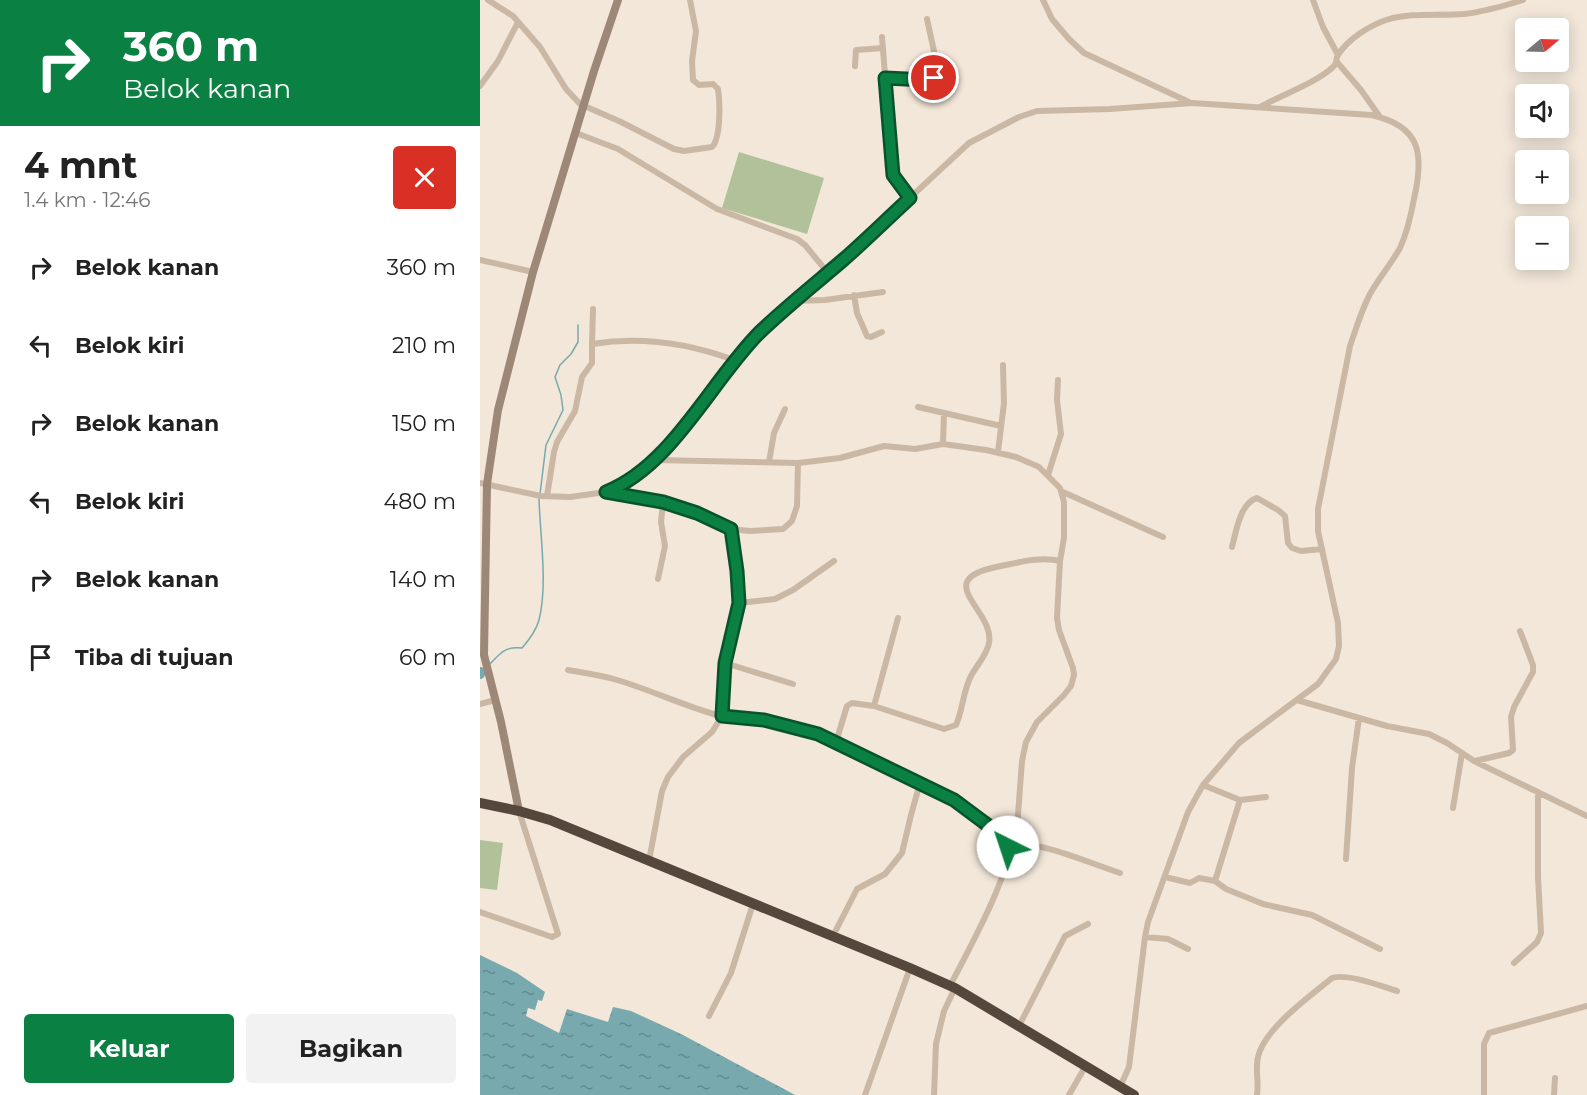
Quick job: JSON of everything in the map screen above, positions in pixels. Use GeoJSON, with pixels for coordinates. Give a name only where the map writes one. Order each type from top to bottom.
{"type":"FeatureCollection","features":[{"type":"Feature","properties":{"kind":"highway"},"geometry":{"type":"LineString","coordinates":[[480,803],[550,820],[910,968],[952,987],[1134,1095]]}},
{"type":"Feature","properties":{"kind":"street"},"geometry":{"type":"LineString","coordinates":[[488,0],[518,22],[552,63],[574,99],[679,150],[705,150],[714,146],[718,134],[719,92],[715,84],[699,85],[693,80],[692,61],[696,31],[690,0]]}},
{"type":"Feature","properties":{"kind":"street"},"geometry":{"type":"LineString","coordinates":[[480,912],[552,937],[558,934],[519,811],[484,655],[484,484],[498,411],[533,272],[583,105],[618,0]]}},
{"type":"Feature","properties":{"kind":"street"},"geometry":{"type":"LineString","coordinates":[[1043,0],[1052,19],[1084,53],[1192,103]]}},
{"type":"Feature","properties":{"kind":"street"},"geometry":{"type":"LineString","coordinates":[[1313,0],[1337,59],[1380,117]]}},
{"type":"Feature","properties":{"kind":"street"},"geometry":{"type":"LineString","coordinates":[[1260,107],[1332,68],[1352,40],[1366,30],[1386,21],[1427,13],[1477,12],[1523,0]]}},
{"type":"Feature","properties":{"kind":"street"},"geometry":{"type":"LineString","coordinates":[[885,78],[927,80],[934,78],[937,65],[927,19]]}},
{"type":"Feature","properties":{"kind":"street"},"geometry":{"type":"LineString","coordinates":[[480,86],[498,61],[518,22]]}},
{"type":"Feature","properties":{"kind":"street"},"geometry":{"type":"LineString","coordinates":[[882,37],[893,175],[910,198]]}},
{"type":"Feature","properties":{"kind":"street"},"geometry":{"type":"LineString","coordinates":[[855,66],[856,50],[883,48]]}},
{"type":"Feature","properties":{"kind":"street"},"geometry":{"type":"LineString","coordinates":[[606,492],[630,480],[655,460],[702,404],[734,360],[761,332],[969,143],[1019,117],[1037,111],[1192,103],[1326,111],[1380,117],[1399,126],[1413,140],[1420,156],[1420,169],[1411,215],[1400,247],[1362,309],[1350,346],[1319,500],[1317,519],[1338,623],[1339,646],[1336,659],[1318,684],[1239,743],[1203,785],[1188,812],[1152,909],[1145,937],[1129,1067],[1120,1087]]}},
{"type":"Feature","properties":{"kind":"street"},"geometry":{"type":"LineString","coordinates":[[576,133],[618,149],[717,209],[798,239],[806,245],[828,273]]}},
{"type":"Feature","properties":{"kind":"street"},"geometry":{"type":"LineString","coordinates":[[480,260],[533,272]]}},
{"type":"Feature","properties":{"kind":"street"},"geometry":{"type":"LineString","coordinates":[[795,301],[825,300],[854,294],[883,292]]}},
{"type":"Feature","properties":{"kind":"street"},"geometry":{"type":"LineString","coordinates":[[854,294],[857,313],[867,336],[871,337],[882,332]]}},
{"type":"Feature","properties":{"kind":"street"},"geometry":{"type":"LineString","coordinates":[[544,496],[557,442],[575,411],[582,377],[592,363],[590,352],[593,309]]}},
{"type":"Feature","properties":{"kind":"street"},"geometry":{"type":"LineString","coordinates":[[592,344],[646,340],[707,350],[734,360]]}},
{"type":"Feature","properties":{"kind":"street"},"geometry":{"type":"LineString","coordinates":[[998,452],[1004,403],[1003,365]]}},
{"type":"Feature","properties":{"kind":"street"},"geometry":{"type":"LineString","coordinates":[[1048,475],[1061,434],[1057,400],[1058,380]]}},
{"type":"Feature","properties":{"kind":"street"},"geometry":{"type":"LineString","coordinates":[[918,407],[1001,426]]}},
{"type":"Feature","properties":{"kind":"street"},"geometry":{"type":"LineString","coordinates":[[770,462],[774,433],[785,409]]}},
{"type":"Feature","properties":{"kind":"street"},"geometry":{"type":"LineString","coordinates":[[944,413],[944,444]]}},
{"type":"Feature","properties":{"kind":"street"},"geometry":{"type":"LineString","coordinates":[[655,460],[798,463],[840,458],[884,446],[915,449],[944,444],[998,452],[1028,462],[1048,475],[1062,492],[1163,537]]}},
{"type":"Feature","properties":{"kind":"street"},"geometry":{"type":"LineString","coordinates":[[484,484],[544,496],[570,497],[606,492],[663,502],[697,513],[731,529],[766,531],[789,526],[797,506],[798,463]]}},
{"type":"Feature","properties":{"kind":"street"},"geometry":{"type":"LineString","coordinates":[[934,1095],[936,1044],[944,1011],[952,987],[1004,873],[1010,842],[1018,821],[1022,761],[1026,742],[1037,722],[1071,686],[1074,675],[1058,624],[1060,561],[1064,538],[1062,492]]}},
{"type":"Feature","properties":{"kind":"street"},"geometry":{"type":"LineString","coordinates":[[1232,547],[1243,512],[1250,501],[1257,498],[1285,516],[1288,543],[1292,548],[1322,549]]}},
{"type":"Feature","properties":{"kind":"street"},"geometry":{"type":"LineString","coordinates":[[658,579],[665,546],[661,522],[663,502]]}},
{"type":"Feature","properties":{"kind":"street"},"geometry":{"type":"LineString","coordinates":[[649,861],[662,791],[668,777],[683,757],[712,732],[722,716],[725,663],[739,603],[731,529]]}},
{"type":"Feature","properties":{"kind":"street"},"geometry":{"type":"LineString","coordinates":[[836,742],[847,706],[855,703],[874,706],[944,729],[952,727],[958,719],[970,677],[989,644],[986,624],[966,593],[966,584],[970,576],[986,569],[1032,560],[1060,561]]}},
{"type":"Feature","properties":{"kind":"street"},"geometry":{"type":"LineString","coordinates":[[739,603],[775,599],[793,590],[834,561]]}},
{"type":"Feature","properties":{"kind":"street"},"geometry":{"type":"LineString","coordinates":[[874,706],[898,618]]}},
{"type":"Feature","properties":{"kind":"street"},"geometry":{"type":"LineString","coordinates":[[1474,761],[1509,753],[1513,750],[1510,729],[1514,707],[1533,672],[1531,657],[1520,631]]}},
{"type":"Feature","properties":{"kind":"street"},"geometry":{"type":"LineString","coordinates":[[725,663],[793,684]]}},
{"type":"Feature","properties":{"kind":"street"},"geometry":{"type":"LineString","coordinates":[[568,670],[618,680],[722,716],[785,724],[836,742],[954,800],[1010,842],[1058,851],[1120,873]]}},
{"type":"Feature","properties":{"kind":"street"},"geometry":{"type":"LineString","coordinates":[[480,704],[495,700]]}},
{"type":"Feature","properties":{"kind":"street"},"geometry":{"type":"LineString","coordinates":[[1297,700],[1359,718],[1428,734],[1474,761],[1587,816]]}},
{"type":"Feature","properties":{"kind":"street"},"geometry":{"type":"LineString","coordinates":[[1346,860],[1352,768],[1359,718]]}},
{"type":"Feature","properties":{"kind":"street"},"geometry":{"type":"LineString","coordinates":[[1453,808],[1462,753]]}},
{"type":"Feature","properties":{"kind":"street"},"geometry":{"type":"LineString","coordinates":[[833,936],[857,889],[885,874],[902,853],[920,783]]}},
{"type":"Feature","properties":{"kind":"street"},"geometry":{"type":"LineString","coordinates":[[1203,785],[1240,800],[1266,797]]}},
{"type":"Feature","properties":{"kind":"street"},"geometry":{"type":"LineString","coordinates":[[1514,963],[1537,942],[1541,933],[1538,877],[1538,792]]}},
{"type":"Feature","properties":{"kind":"street"},"geometry":{"type":"LineString","coordinates":[[1215,881],[1240,800]]}},
{"type":"Feature","properties":{"kind":"street"},"geometry":{"type":"LineString","coordinates":[[1165,877],[1190,884],[1199,878],[1215,881],[1226,889],[1263,904],[1312,915],[1380,949]]}},
{"type":"Feature","properties":{"kind":"street"},"geometry":{"type":"LineString","coordinates":[[709,1016],[731,974],[753,904]]}},
{"type":"Feature","properties":{"kind":"street"},"geometry":{"type":"LineString","coordinates":[[1019,1026],[1065,936],[1088,924]]}},
{"type":"Feature","properties":{"kind":"street"},"geometry":{"type":"LineString","coordinates":[[1145,937],[1168,939],[1188,949]]}},
{"type":"Feature","properties":{"kind":"street"},"geometry":{"type":"LineString","coordinates":[[865,1095],[910,968]]}},
{"type":"Feature","properties":{"kind":"street"},"geometry":{"type":"LineString","coordinates":[[1257,1095],[1259,1083],[1257,1060],[1270,1035],[1282,1020],[1332,978],[1341,977],[1397,991]]}},
{"type":"Feature","properties":{"kind":"street"},"geometry":{"type":"LineString","coordinates":[[1485,1095],[1484,1044],[1490,1033],[1587,1006]]}},
{"type":"Feature","properties":{"kind":"street"},"geometry":{"type":"LineString","coordinates":[[1068,1095],[1085,1067]]}},
{"type":"Feature","properties":{"kind":"street"},"geometry":{"type":"LineString","coordinates":[[1554,1095],[1555,1078]]}},
{"type":"Feature","properties":{"kind":"green space"},"geometry":{"type":"Polygon","coordinates":[[[739,152],[824,178],[807,234],[722,208],[739,152]]]}},
{"type":"Feature","properties":{"kind":"green space"},"geometry":{"type":"Polygon","coordinates":[[[480,840],[503,843],[497,890],[480,888],[480,840]]]}},
{"type":"Feature","properties":{"kind":"water"},"geometry":{"type":"Polygon","coordinates":[[[480,955],[517,973],[545,992],[542,1001],[538,1000],[535,1010],[528,1008],[526,1016],[559,1033],[567,1009],[608,1022],[613,1007],[631,1011],[681,1034],[795,1095],[480,1095],[480,955]]]}},
{"type":"Feature","properties":{"kind":"waterway"},"geometry":{"type":"LineString","coordinates":[[540,494],[546,445],[563,410],[555,377],[560,365],[571,354],[578,342],[578,325]]}},
{"type":"Feature","properties":{"kind":"waterway"},"geometry":{"type":"LineString","coordinates":[[490,664],[504,651],[522,648],[532,635],[539,620],[543,591],[539,499]]}},
{"type":"Feature","properties":{"kind":"route"},"geometry":{"type":"LineString","coordinates":[[934,78],[927,80],[885,78],[893,175],[910,198],[761,332],[734,360],[702,404],[655,460],[630,480],[606,492],[663,502],[697,513],[731,529],[739,603],[725,663],[722,716],[785,724],[818,734],[858,752],[954,800],[1005,838],[1008,847]]}}]}
